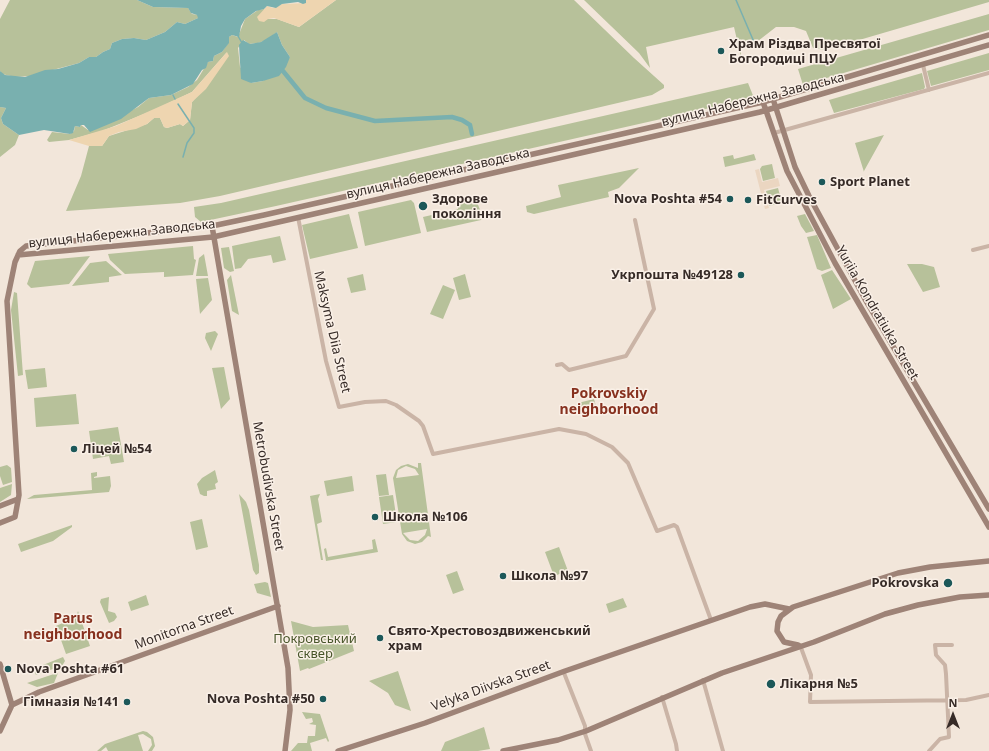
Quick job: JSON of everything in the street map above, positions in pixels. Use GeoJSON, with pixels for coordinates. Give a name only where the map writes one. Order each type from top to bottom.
{"type":"FeatureCollection","features":[{"type":"Feature","properties":{"kind":"main road","name":"вулиця Набережна Заводська"},"geometry":{"type":"LineString","coordinates":[[18,255],[26,246],[34,244],[212,226],[526,156],[764,102],[989,35]]}},
{"type":"Feature","properties":{"kind":"main road","name":"вулиця Набережна Заводська"},"geometry":{"type":"LineString","coordinates":[[18,255],[213,237],[776,108],[989,45]]}},
{"type":"Feature","properties":{"kind":"main road","name":"Yuriia Kondratiuka Street"},"geometry":{"type":"LineString","coordinates":[[773,99],[795,167],[831,236],[876,317],[989,509]]}},
{"type":"Feature","properties":{"kind":"main road","name":"Yuriia Kondratiuka Street"},"geometry":{"type":"LineString","coordinates":[[764,102],[787,171],[868,322],[989,527]]}},
{"type":"Feature","properties":{"kind":"main road"},"geometry":{"type":"LineString","coordinates":[[526,156],[528,165]]}},
{"type":"Feature","properties":{"kind":"main road","name":"Metrobudivska Street"},"geometry":{"type":"LineString","coordinates":[[212,226],[288,668],[291,699],[286,751]]}},
{"type":"Feature","properties":{"kind":"main road"},"geometry":{"type":"LineString","coordinates":[[824,240],[831,236]]}},
{"type":"Feature","properties":{"kind":"main road"},"geometry":{"type":"LineString","coordinates":[[0,523],[15,517],[18,499],[18,452],[7,313],[9,288],[18,255]]}},
{"type":"Feature","properties":{"kind":"main road"},"geometry":{"type":"LineString","coordinates":[[868,322],[876,317]]}},
{"type":"Feature","properties":{"kind":"main road"},"geometry":{"type":"LineString","coordinates":[[964,485],[972,481]]}},
{"type":"Feature","properties":{"kind":"main road"},"geometry":{"type":"LineString","coordinates":[[0,506],[18,499]]}},
{"type":"Feature","properties":{"kind":"main road"},"geometry":{"type":"LineString","coordinates":[[975,562],[989,558]]}},
{"type":"Feature","properties":{"kind":"main road","name":"Velyka Diivska Street"},"geometry":{"type":"LineString","coordinates":[[338,751],[425,723],[565,671],[711,620],[762,604],[788,609],[890,575],[930,567],[989,561]]}},
{"type":"Feature","properties":{"kind":"main road"},"geometry":{"type":"LineString","coordinates":[[503,751],[558,740],[586,730],[703,680],[885,614],[916,605],[960,597],[989,595]]}},
{"type":"Feature","properties":{"kind":"main road","name":"Monitorna Street"},"geometry":{"type":"LineString","coordinates":[[12,705],[53,687],[278,606]]}},
{"type":"Feature","properties":{"kind":"main road"},"geometry":{"type":"LineString","coordinates":[[788,609],[780,616],[777,631],[784,642],[800,645]]}},
{"type":"Feature","properties":{"kind":"main road"},"geometry":{"type":"LineString","coordinates":[[0,664],[12,705],[0,731]]}},
{"type":"Feature","properties":{"kind":"street"},"geometry":{"type":"LineString","coordinates":[[923,65],[929,90]]}},
{"type":"Feature","properties":{"kind":"street"},"geometry":{"type":"LineString","coordinates":[[774,133],[989,73]]}},
{"type":"Feature","properties":{"kind":"street","name":"Maksyma Diia Street"},"geometry":{"type":"LineString","coordinates":[[298,218],[326,361],[339,407],[365,402],[386,402],[396,405],[419,420],[426,432],[434,454],[559,430],[586,434],[612,447],[628,463],[657,531],[674,525],[676,527],[711,620]]}},
{"type":"Feature","properties":{"kind":"street"},"geometry":{"type":"LineString","coordinates":[[557,365],[562,364],[569,370],[626,356],[654,309],[635,220]]}},
{"type":"Feature","properties":{"kind":"street"},"geometry":{"type":"LineString","coordinates":[[973,250],[989,246]]}},
{"type":"Feature","properties":{"kind":"street"},"geometry":{"type":"LineString","coordinates":[[929,751],[940,739],[949,737],[945,665],[936,654],[936,645],[952,644]]}},
{"type":"Feature","properties":{"kind":"street"},"geometry":{"type":"LineString","coordinates":[[800,645],[810,675],[810,702],[966,700],[989,695]]}},
{"type":"Feature","properties":{"kind":"street"},"geometry":{"type":"LineString","coordinates":[[565,671],[564,673],[586,730],[585,734],[591,751]]}},
{"type":"Feature","properties":{"kind":"street"},"geometry":{"type":"LineString","coordinates":[[703,680],[723,751]]}},
{"type":"Feature","properties":{"kind":"street"},"geometry":{"type":"LineString","coordinates":[[662,697],[677,751]]}},
{"type":"Feature","properties":{"kind":"green space"},"geometry":{"type":"Polygon","coordinates":[[[10,0],[137,0],[153,7],[188,8],[192,14],[198,15],[198,18],[185,24],[177,22],[165,32],[146,40],[134,38],[122,39],[112,43],[110,49],[96,57],[89,57],[79,63],[30,76],[15,77],[2,74],[0,71],[0,19],[10,0]]]}},
{"type":"Feature","properties":{"kind":"green space"},"geometry":{"type":"Polygon","coordinates":[[[336,0],[574,0],[664,85],[664,88],[652,95],[220,196],[180,203],[66,211],[81,176],[89,146],[102,146],[109,136],[147,124],[154,118],[160,118],[164,127],[167,128],[180,124],[183,126],[190,120],[192,102],[211,80],[227,52],[192,92],[154,110],[102,131],[69,140],[49,142],[47,140],[52,132],[70,134],[74,131],[75,126],[80,127],[81,125],[88,130],[98,128],[138,107],[149,98],[171,95],[188,87],[197,80],[208,62],[213,61],[214,56],[222,52],[229,42],[229,37],[232,35],[238,37],[245,19],[258,10],[264,9],[268,19],[277,19],[299,27],[336,0]],[[277,32],[267,40],[258,43],[249,44],[244,40],[238,48],[240,67],[251,83],[263,81],[290,57],[282,45],[277,32]]]}},
{"type":"Feature","properties":{"kind":"green space"},"geometry":{"type":"Polygon","coordinates":[[[584,0],[989,0],[989,2],[825,50],[813,48],[806,31],[794,27],[776,27],[758,41],[741,50],[741,57],[734,27],[646,47],[650,68],[639,53],[584,0]]]}},
{"type":"Feature","properties":{"kind":"green space"},"geometry":{"type":"Polygon","coordinates":[[[989,14],[989,30],[803,85],[798,69],[989,14]]]}},
{"type":"Feature","properties":{"kind":"green space"},"geometry":{"type":"Polygon","coordinates":[[[989,53],[989,70],[931,86],[927,71],[989,53]]]}},
{"type":"Feature","properties":{"kind":"green space"},"geometry":{"type":"Polygon","coordinates":[[[922,73],[925,87],[924,89],[834,113],[829,100],[922,73]]]}},
{"type":"Feature","properties":{"kind":"green space"},"geometry":{"type":"Polygon","coordinates":[[[748,83],[754,98],[201,222],[195,217],[194,207],[221,203],[748,83]]]}},
{"type":"Feature","properties":{"kind":"green space"},"geometry":{"type":"Polygon","coordinates":[[[0,107],[6,108],[1,118],[3,124],[19,135],[15,145],[0,157],[0,107]]]}},
{"type":"Feature","properties":{"kind":"green space"},"geometry":{"type":"Polygon","coordinates":[[[884,135],[864,171],[864,172],[855,143],[884,135]]]}},
{"type":"Feature","properties":{"kind":"green space"},"geometry":{"type":"Polygon","coordinates":[[[754,154],[756,160],[725,167],[723,157],[733,155],[734,159],[754,154]]]}},
{"type":"Feature","properties":{"kind":"green space"},"geometry":{"type":"Polygon","coordinates":[[[772,164],[775,178],[763,181],[760,169],[762,166],[772,164]]]}},
{"type":"Feature","properties":{"kind":"green space"},"geometry":{"type":"Polygon","coordinates":[[[639,168],[619,188],[608,192],[609,197],[534,214],[527,212],[526,206],[561,197],[558,185],[639,168]]]}},
{"type":"Feature","properties":{"kind":"green space"},"geometry":{"type":"Polygon","coordinates":[[[778,188],[782,203],[769,206],[766,191],[778,188]]]}},
{"type":"Feature","properties":{"kind":"green space"},"geometry":{"type":"Polygon","coordinates":[[[411,200],[414,203],[421,233],[365,246],[358,212],[411,200]]]}},
{"type":"Feature","properties":{"kind":"green space"},"geometry":{"type":"Polygon","coordinates":[[[476,200],[483,217],[481,220],[427,232],[423,217],[458,209],[459,204],[476,200]]]}},
{"type":"Feature","properties":{"kind":"green space"},"geometry":{"type":"Polygon","coordinates":[[[349,214],[358,248],[310,259],[302,225],[349,214]]]}},
{"type":"Feature","properties":{"kind":"green space"},"geometry":{"type":"Polygon","coordinates":[[[805,214],[814,231],[806,233],[801,226],[797,216],[805,214]]]}},
{"type":"Feature","properties":{"kind":"green space"},"geometry":{"type":"Polygon","coordinates":[[[817,235],[831,268],[822,271],[817,269],[807,237],[817,235]]]}},
{"type":"Feature","properties":{"kind":"green space"},"geometry":{"type":"Polygon","coordinates":[[[280,236],[286,260],[273,263],[271,255],[248,259],[241,268],[235,269],[232,246],[280,236]]]}},
{"type":"Feature","properties":{"kind":"green space"},"geometry":{"type":"Polygon","coordinates":[[[193,246],[194,259],[196,260],[193,275],[164,277],[164,272],[125,274],[110,260],[108,254],[193,246]]]}},
{"type":"Feature","properties":{"kind":"green space"},"geometry":{"type":"Polygon","coordinates":[[[229,247],[234,271],[230,272],[224,268],[221,248],[229,247]]]}},
{"type":"Feature","properties":{"kind":"green space"},"geometry":{"type":"Polygon","coordinates":[[[204,254],[208,276],[196,276],[199,258],[204,254]]]}},
{"type":"Feature","properties":{"kind":"green space"},"geometry":{"type":"Polygon","coordinates":[[[90,256],[69,284],[31,288],[27,284],[35,261],[90,256]]]}},
{"type":"Feature","properties":{"kind":"green space"},"geometry":{"type":"Polygon","coordinates":[[[106,261],[122,275],[109,277],[109,282],[72,286],[90,263],[106,261]]]}},
{"type":"Feature","properties":{"kind":"green space"},"geometry":{"type":"Polygon","coordinates":[[[907,264],[922,264],[934,267],[940,287],[923,292],[907,264]]]}},
{"type":"Feature","properties":{"kind":"green space"},"geometry":{"type":"Polygon","coordinates":[[[832,270],[851,299],[833,309],[821,275],[832,270]]]}},
{"type":"Feature","properties":{"kind":"green space"},"geometry":{"type":"Polygon","coordinates":[[[363,274],[366,290],[351,293],[347,278],[363,274]]]}},
{"type":"Feature","properties":{"kind":"green space"},"geometry":{"type":"Polygon","coordinates":[[[465,274],[471,297],[459,300],[453,278],[465,274]]]}},
{"type":"Feature","properties":{"kind":"green space"},"geometry":{"type":"Polygon","coordinates":[[[231,275],[239,315],[232,311],[227,280],[231,275]]]}},
{"type":"Feature","properties":{"kind":"green space"},"geometry":{"type":"Polygon","coordinates":[[[208,278],[212,300],[200,314],[196,279],[208,278]]]}},
{"type":"Feature","properties":{"kind":"green space"},"geometry":{"type":"Polygon","coordinates":[[[443,285],[455,290],[443,319],[430,314],[443,285]]]}},
{"type":"Feature","properties":{"kind":"green space"},"geometry":{"type":"Polygon","coordinates":[[[14,292],[17,293],[23,375],[18,376],[11,310],[14,292]]]}},
{"type":"Feature","properties":{"kind":"green space"},"geometry":{"type":"Polygon","coordinates":[[[215,331],[218,334],[211,351],[205,338],[206,333],[215,331]]]}},
{"type":"Feature","properties":{"kind":"green space"},"geometry":{"type":"Polygon","coordinates":[[[224,367],[230,399],[221,409],[212,368],[224,367]]]}},
{"type":"Feature","properties":{"kind":"green space"},"geometry":{"type":"Polygon","coordinates":[[[45,368],[47,387],[28,389],[25,370],[45,368]]]}},
{"type":"Feature","properties":{"kind":"green space"},"geometry":{"type":"Polygon","coordinates":[[[76,394],[79,424],[36,427],[34,398],[76,394]]]}},
{"type":"Feature","properties":{"kind":"green space"},"geometry":{"type":"Polygon","coordinates":[[[594,399],[597,410],[581,414],[578,403],[594,399]]]}},
{"type":"Feature","properties":{"kind":"green space"},"geometry":{"type":"Polygon","coordinates":[[[118,427],[124,462],[111,464],[109,456],[93,459],[89,431],[118,427]]]}},
{"type":"Feature","properties":{"kind":"green space"},"geometry":{"type":"Polygon","coordinates":[[[418,463],[421,463],[431,537],[428,536],[422,542],[415,544],[407,541],[402,534],[393,478],[396,470],[401,466],[408,464],[418,468],[418,463]],[[406,466],[398,470],[396,478],[419,475],[415,469],[406,466]],[[427,529],[403,533],[410,540],[418,541],[425,535],[427,529]]]}},
{"type":"Feature","properties":{"kind":"green space"},"geometry":{"type":"Polygon","coordinates":[[[7,465],[11,468],[12,482],[3,485],[0,476],[0,467],[7,465]]]}},
{"type":"Feature","properties":{"kind":"green space"},"geometry":{"type":"Polygon","coordinates":[[[215,470],[218,482],[215,484],[216,489],[207,491],[207,496],[200,494],[197,484],[202,478],[215,470]]]}},
{"type":"Feature","properties":{"kind":"green space"},"geometry":{"type":"Polygon","coordinates":[[[97,472],[97,476],[94,478],[110,476],[111,486],[109,492],[27,499],[34,495],[92,490],[91,473],[97,472]]]}},
{"type":"Feature","properties":{"kind":"green space"},"geometry":{"type":"Polygon","coordinates":[[[386,474],[389,495],[379,496],[376,475],[386,474]]]}},
{"type":"Feature","properties":{"kind":"green space"},"geometry":{"type":"Polygon","coordinates":[[[352,476],[354,491],[327,496],[324,481],[352,476]]]}},
{"type":"Feature","properties":{"kind":"green space"},"geometry":{"type":"Polygon","coordinates":[[[12,484],[11,495],[0,502],[0,488],[12,484]]]}},
{"type":"Feature","properties":{"kind":"green space"},"geometry":{"type":"Polygon","coordinates":[[[239,494],[246,502],[249,510],[259,565],[259,573],[256,575],[253,570],[239,494]]]}},
{"type":"Feature","properties":{"kind":"green space"},"geometry":{"type":"Polygon","coordinates":[[[320,494],[318,499],[322,522],[317,524],[323,560],[321,560],[310,496],[320,494]]]}},
{"type":"Feature","properties":{"kind":"green space"},"geometry":{"type":"Polygon","coordinates":[[[393,495],[397,522],[383,524],[379,497],[393,495]]]}},
{"type":"Feature","properties":{"kind":"green space"},"geometry":{"type":"Polygon","coordinates":[[[202,519],[208,547],[196,550],[190,522],[202,519]]]}},
{"type":"Feature","properties":{"kind":"green space"},"geometry":{"type":"Polygon","coordinates":[[[72,525],[72,527],[53,541],[21,552],[18,544],[72,525]]]}},
{"type":"Feature","properties":{"kind":"green space"},"geometry":{"type":"Polygon","coordinates":[[[375,539],[378,552],[326,561],[324,549],[326,548],[328,557],[373,549],[372,540],[375,539]]]}},
{"type":"Feature","properties":{"kind":"green space"},"geometry":{"type":"Polygon","coordinates":[[[559,547],[568,571],[554,576],[545,552],[559,547]]]}},
{"type":"Feature","properties":{"kind":"green space"},"geometry":{"type":"Polygon","coordinates":[[[457,571],[464,590],[453,594],[446,575],[457,571]]]}},
{"type":"Feature","properties":{"kind":"green space"},"geometry":{"type":"Polygon","coordinates":[[[265,582],[268,583],[271,597],[257,593],[254,584],[265,582]]]}},
{"type":"Feature","properties":{"kind":"green space"},"geometry":{"type":"Polygon","coordinates":[[[146,595],[149,605],[131,611],[128,602],[146,595]]]}},
{"type":"Feature","properties":{"kind":"green space"},"geometry":{"type":"Polygon","coordinates":[[[109,597],[108,611],[115,613],[117,617],[114,621],[109,623],[100,602],[101,599],[109,597]]]}},
{"type":"Feature","properties":{"kind":"green space"},"geometry":{"type":"Polygon","coordinates":[[[623,598],[627,607],[609,613],[606,604],[623,598]]]}},
{"type":"Feature","properties":{"kind":"green space"},"geometry":{"type":"Polygon","coordinates":[[[78,611],[90,646],[66,654],[56,626],[76,617],[78,611]]]}},
{"type":"Feature","properties":{"kind":"green space","name":"Покровський сквер"},"geometry":{"type":"Polygon","coordinates":[[[291,621],[313,627],[348,625],[354,651],[309,669],[300,671],[291,621]]]}},
{"type":"Feature","properties":{"kind":"green space"},"geometry":{"type":"Polygon","coordinates":[[[63,657],[65,661],[59,671],[53,669],[36,675],[33,669],[63,657]]]}},
{"type":"Feature","properties":{"kind":"green space"},"geometry":{"type":"Polygon","coordinates":[[[398,671],[411,711],[395,705],[388,693],[369,681],[398,671]]]}},
{"type":"Feature","properties":{"kind":"green space"},"geometry":{"type":"Polygon","coordinates":[[[57,673],[54,683],[37,687],[27,683],[57,673]]]}},
{"type":"Feature","properties":{"kind":"green space"},"geometry":{"type":"Polygon","coordinates":[[[302,712],[320,714],[329,741],[328,742],[326,738],[310,743],[312,751],[291,751],[298,743],[307,743],[308,736],[315,736],[316,725],[309,724],[313,722],[312,718],[306,719],[302,712]]]}},
{"type":"Feature","properties":{"kind":"green space"},"geometry":{"type":"Polygon","coordinates":[[[484,727],[490,749],[478,751],[441,751],[445,742],[484,727]]]}},
{"type":"Feature","properties":{"kind":"green space"},"geometry":{"type":"Polygon","coordinates":[[[143,731],[147,732],[153,737],[155,746],[152,751],[148,751],[152,745],[151,739],[143,734],[138,735],[143,751],[108,751],[106,747],[101,751],[97,751],[105,744],[143,731]]]}},
{"type":"Feature","properties":{"kind":"sand"},"geometry":{"type":"Polygon","coordinates":[[[306,0],[336,0],[299,27],[274,18],[268,19],[264,22],[259,21],[257,17],[267,6],[273,8],[282,4],[306,3],[306,0]]]}},
{"type":"Feature","properties":{"kind":"sand"},"geometry":{"type":"Polygon","coordinates":[[[227,52],[229,56],[206,89],[192,102],[190,120],[183,126],[180,124],[167,128],[164,127],[160,118],[154,118],[147,124],[136,129],[119,132],[109,136],[102,146],[89,146],[69,140],[116,126],[192,92],[227,52]]]}},
{"type":"Feature","properties":{"kind":"shaded area"},"geometry":{"type":"Polygon","coordinates":[[[759,169],[762,182],[778,178],[780,186],[764,190],[769,208],[765,209],[755,170],[759,169]]]}},
{"type":"Feature","properties":{"kind":"water"},"geometry":{"type":"Polygon","coordinates":[[[137,0],[306,0],[306,3],[303,4],[298,2],[282,4],[276,8],[267,6],[264,9],[256,11],[245,19],[241,26],[239,37],[232,35],[229,37],[229,43],[222,52],[214,56],[213,61],[208,62],[206,68],[202,70],[193,84],[171,95],[149,98],[121,119],[90,132],[84,125],[81,125],[80,127],[75,126],[73,133],[70,134],[44,130],[19,135],[3,124],[1,118],[6,108],[0,107],[0,71],[5,75],[25,77],[45,70],[58,69],[79,63],[89,57],[96,57],[110,49],[112,43],[122,39],[134,38],[146,40],[165,32],[177,22],[185,24],[198,18],[197,15],[191,13],[188,8],[153,7],[137,0]]]}},
{"type":"Feature","properties":{"kind":"water"},"geometry":{"type":"Polygon","coordinates":[[[277,32],[282,45],[290,57],[286,67],[279,76],[263,81],[251,83],[241,79],[239,45],[243,40],[250,44],[261,42],[277,32]]]}},
{"type":"Feature","properties":{"kind":"waterway"},"geometry":{"type":"LineString","coordinates":[[736,0],[754,42]]}},
{"type":"Feature","properties":{"kind":"waterway"},"geometry":{"type":"LineString","coordinates":[[238,36],[242,43]]}},
{"type":"Feature","properties":{"kind":"waterway"},"geometry":{"type":"LineString","coordinates":[[283,71],[305,98],[326,108],[375,121],[452,117],[462,120],[470,125],[472,134]]}},
{"type":"Feature","properties":{"kind":"waterway"},"geometry":{"type":"LineString","coordinates":[[173,95],[175,99]]}},
{"type":"Feature","properties":{"kind":"waterway"},"geometry":{"type":"LineString","coordinates":[[178,104],[194,128],[194,133],[187,143],[183,157]]}},
{"type":"Feature","properties":{"kind":"place","name":"Храм Різдва Пресвятої Богородиці ПЦУ"},"geometry":{"type":"Point","coordinates":[721,51]}},
{"type":"Feature","properties":{"kind":"place","name":"Sport Planet"},"geometry":{"type":"Point","coordinates":[822,182]}},
{"type":"Feature","properties":{"kind":"place","name":"Nova Poshta #54"},"geometry":{"type":"Point","coordinates":[730,199]}},
{"type":"Feature","properties":{"kind":"place","name":"FitCurves"},"geometry":{"type":"Point","coordinates":[748,200]}},
{"type":"Feature","properties":{"kind":"place","name":"Здорове покоління"},"geometry":{"type":"Point","coordinates":[423,206]}},
{"type":"Feature","properties":{"kind":"place","name":"Укрпошта №49128"},"geometry":{"type":"Point","coordinates":[741,275]}},
{"type":"Feature","properties":{"kind":"place","name":"Ліцей №54"},"geometry":{"type":"Point","coordinates":[74,449]}},
{"type":"Feature","properties":{"kind":"place","name":"Школа №106"},"geometry":{"type":"Point","coordinates":[375,517]}},
{"type":"Feature","properties":{"kind":"place","name":"Школа №97"},"geometry":{"type":"Point","coordinates":[503,576]}},
{"type":"Feature","properties":{"kind":"place","name":"Pokrovska"},"geometry":{"type":"Point","coordinates":[948,583]}},
{"type":"Feature","properties":{"kind":"place","name":"Свято-Хрестовоздвиженський храм"},"geometry":{"type":"Point","coordinates":[380,638]}},
{"type":"Feature","properties":{"kind":"place","name":"Nova Poshta #61"},"geometry":{"type":"Point","coordinates":[8,669]}},
{"type":"Feature","properties":{"kind":"place","name":"Лікарня №5"},"geometry":{"type":"Point","coordinates":[771,684]}},
{"type":"Feature","properties":{"kind":"place","name":"Nova Poshta #50"},"geometry":{"type":"Point","coordinates":[323,699]}},
{"type":"Feature","properties":{"kind":"place","name":"Гімназія №141"},"geometry":{"type":"Point","coordinates":[127,702]}},
{"type":"Feature","properties":{"kind":"district","name":"Pokrovskiy neighborhood"},"geometry":{"type":"Point","coordinates":[609,402]}},
{"type":"Feature","properties":{"kind":"district","name":"Parus neighborhood"},"geometry":{"type":"Point","coordinates":[73,628]}}]}
